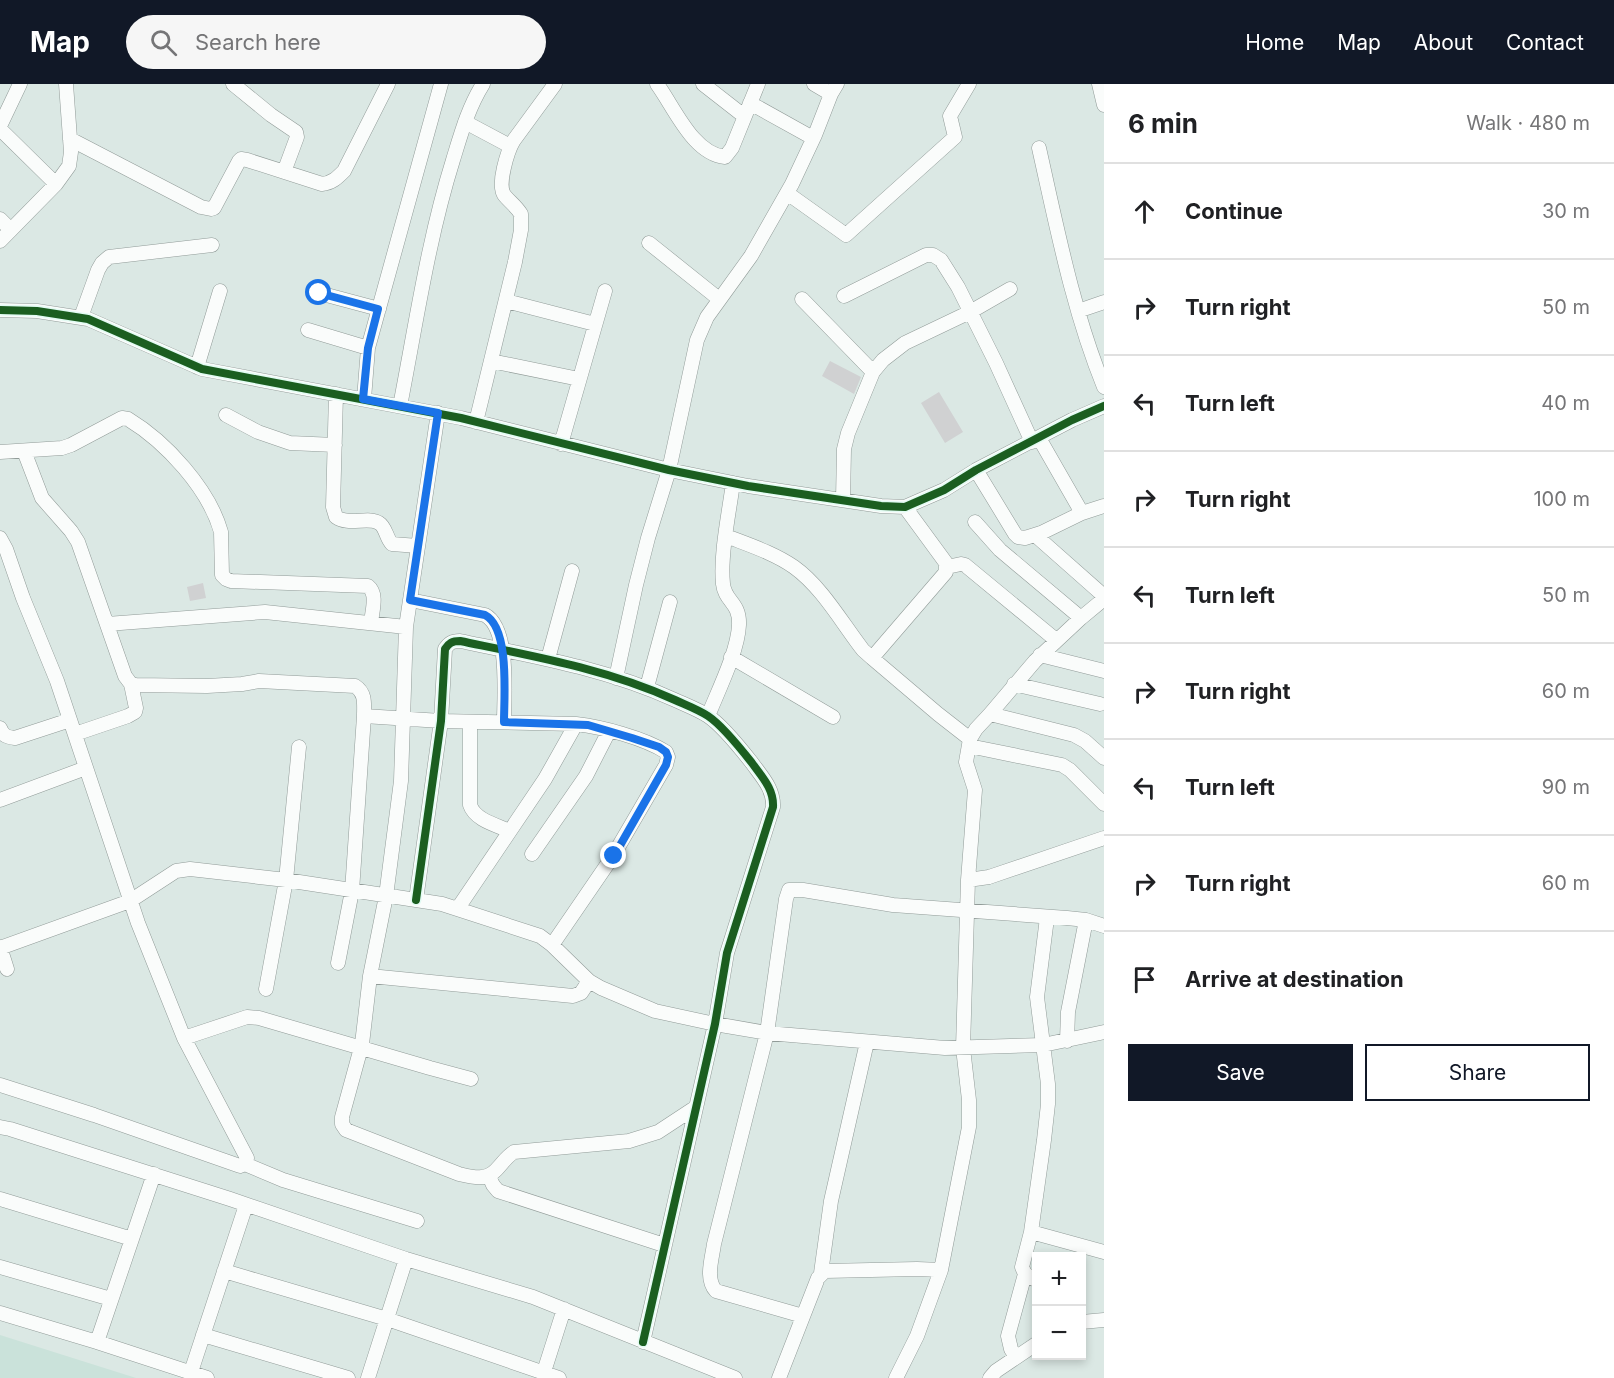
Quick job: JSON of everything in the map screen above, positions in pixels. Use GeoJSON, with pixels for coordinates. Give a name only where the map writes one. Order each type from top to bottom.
{"type":"FeatureCollection","features":[{"type":"Feature","properties":{"kind":"street"},"geometry":{"type":"LineString","coordinates":[[20,84],[0,128],[56,184]]}},
{"type":"Feature","properties":{"kind":"street"},"geometry":{"type":"LineString","coordinates":[[0,241],[56,184],[69,166],[71,152],[66,84]]}},
{"type":"Feature","properties":{"kind":"street"},"geometry":{"type":"LineString","coordinates":[[233,84],[270,115],[296,132],[297,137],[284,172]]}},
{"type":"Feature","properties":{"kind":"street"},"geometry":{"type":"LineString","coordinates":[[70,139],[207,209],[214,208],[241,159],[322,184],[336,179],[344,171],[388,84]]}},
{"type":"Feature","properties":{"kind":"street"},"geometry":{"type":"LineString","coordinates":[[363,399],[368,348],[441,84]]}},
{"type":"Feature","properties":{"kind":"street"},"geometry":{"type":"LineString","coordinates":[[400,406],[432,239],[445,184],[467,114],[483,84]]}},
{"type":"Feature","properties":{"kind":"street"},"geometry":{"type":"LineString","coordinates":[[476,422],[506,302],[521,230],[521,214],[502,190],[504,168],[510,146],[555,84]]}},
{"type":"Feature","properties":{"kind":"street"},"geometry":{"type":"LineString","coordinates":[[657,84],[700,146],[720,157],[725,157],[732,148],[758,84]]}},
{"type":"Feature","properties":{"kind":"street"},"geometry":{"type":"LineString","coordinates":[[703,84],[744,116]]}},
{"type":"Feature","properties":{"kind":"street"},"geometry":{"type":"LineString","coordinates":[[616,678],[648,538],[669,471],[697,340],[707,317],[750,256],[787,193],[813,138],[834,89],[814,84]]}},
{"type":"Feature","properties":{"kind":"street"},"geometry":{"type":"LineString","coordinates":[[787,193],[846,235],[955,137],[950,116],[969,84]]}},
{"type":"Feature","properties":{"kind":"street"},"geometry":{"type":"LineString","coordinates":[[1099,84],[1104,105]]}},
{"type":"Feature","properties":{"kind":"street"},"geometry":{"type":"LineString","coordinates":[[750,103],[813,138]]}},
{"type":"Feature","properties":{"kind":"street"},"geometry":{"type":"LineString","coordinates":[[465,122],[510,146]]}},
{"type":"Feature","properties":{"kind":"street"},"geometry":{"type":"LineString","coordinates":[[1039,148],[1078,310],[1104,387]]}},
{"type":"Feature","properties":{"kind":"street"},"geometry":{"type":"LineString","coordinates":[[0,219],[11,230]]}},
{"type":"Feature","properties":{"kind":"street"},"geometry":{"type":"LineString","coordinates":[[649,243],[719,299]]}},
{"type":"Feature","properties":{"kind":"street"},"geometry":{"type":"LineString","coordinates":[[81,317],[98,270],[109,257],[212,245]]}},
{"type":"Feature","properties":{"kind":"street"},"geometry":{"type":"LineString","coordinates":[[844,296],[926,255],[933,255],[941,260],[958,287],[1036,440],[1083,513]]}},
{"type":"Feature","properties":{"kind":"street"},"geometry":{"type":"LineString","coordinates":[[843,500],[844,458],[848,433],[873,372],[882,360],[905,343],[1010,289]]}},
{"type":"Feature","properties":{"kind":"street"},"geometry":{"type":"LineString","coordinates":[[197,367],[220,291]]}},
{"type":"Feature","properties":{"kind":"street"},"geometry":{"type":"LineString","coordinates":[[561,444],[605,291]]}},
{"type":"Feature","properties":{"kind":"street"},"geometry":{"type":"LineString","coordinates":[[319,293],[378,309]]}},
{"type":"Feature","properties":{"kind":"street"},"geometry":{"type":"LineString","coordinates":[[802,299],[873,372]]}},
{"type":"Feature","properties":{"kind":"street"},"geometry":{"type":"LineString","coordinates":[[506,302],[595,324]]}},
{"type":"Feature","properties":{"kind":"street"},"geometry":{"type":"LineString","coordinates":[[1078,310],[1104,302]]}},
{"type":"Feature","properties":{"kind":"street"},"geometry":{"type":"LineString","coordinates":[[0,310],[37,311],[88,319],[202,369],[438,413],[669,471],[881,506],[905,507],[945,490],[976,470],[1104,406]]}},
{"type":"Feature","properties":{"kind":"street"},"geometry":{"type":"LineString","coordinates":[[308,330],[368,348]]}},
{"type":"Feature","properties":{"kind":"street"},"geometry":{"type":"LineString","coordinates":[[491,361],[579,379]]}},
{"type":"Feature","properties":{"kind":"street"},"geometry":{"type":"LineString","coordinates":[[336,394],[333,507],[336,517],[343,521],[376,522],[383,528],[392,544],[418,546]]}},
{"type":"Feature","properties":{"kind":"street"},"geometry":{"type":"LineString","coordinates":[[438,413],[406,627],[401,781],[386,896],[370,976],[362,1047],[342,1117],[343,1128],[459,1174],[477,1178],[489,1176],[507,1156],[514,1152],[629,1141],[658,1131],[696,1107]]}},
{"type":"Feature","properties":{"kind":"street"},"geometry":{"type":"LineString","coordinates":[[226,416],[258,432],[290,443],[334,445]]}},
{"type":"Feature","properties":{"kind":"street"},"geometry":{"type":"LineString","coordinates":[[0,452],[62,448],[123,418],[128,419],[167,449],[202,493],[221,532],[222,575],[226,579],[368,586],[374,594],[371,623]]}},
{"type":"Feature","properties":{"kind":"street"},"geometry":{"type":"LineString","coordinates":[[24,450],[42,498],[78,542],[125,676],[131,684],[136,708],[135,712],[128,716],[75,734]]}},
{"type":"Feature","properties":{"kind":"street"},"geometry":{"type":"LineString","coordinates":[[976,470],[1015,534],[1021,538],[1035,535],[1104,506]]}},
{"type":"Feature","properties":{"kind":"street"},"geometry":{"type":"LineString","coordinates":[[708,716],[737,640],[739,624],[737,608],[724,592],[723,584],[723,564],[733,483]]}},
{"type":"Feature","properties":{"kind":"street"},"geometry":{"type":"LineString","coordinates":[[872,658],[946,572],[946,563],[905,507]]}},
{"type":"Feature","properties":{"kind":"street"},"geometry":{"type":"LineString","coordinates":[[975,522],[1000,550],[1081,618]]}},
{"type":"Feature","properties":{"kind":"street"},"geometry":{"type":"LineString","coordinates":[[896,1378],[917,1336],[941,1270],[969,1127],[969,1100],[963,1048],[968,880],[975,790],[966,762],[969,742],[976,729],[1040,655],[1104,598],[1035,535]]}},
{"type":"Feature","properties":{"kind":"street"},"geometry":{"type":"LineString","coordinates":[[726,536],[773,555],[794,567],[821,594],[863,650],[969,742],[1062,765],[1104,804]]}},
{"type":"Feature","properties":{"kind":"street"},"geometry":{"type":"LineString","coordinates":[[0,538],[57,681],[130,901],[184,1038],[246,1158],[245,1164]]}},
{"type":"Feature","properties":{"kind":"street"},"geometry":{"type":"LineString","coordinates":[[947,567],[961,564],[965,566],[1056,640]]}},
{"type":"Feature","properties":{"kind":"street"},"geometry":{"type":"LineString","coordinates":[[548,659],[572,571]]}},
{"type":"Feature","properties":{"kind":"street"},"geometry":{"type":"LineString","coordinates":[[410,600],[489,617],[493,621],[504,649],[504,722]]}},
{"type":"Feature","properties":{"kind":"street"},"geometry":{"type":"LineString","coordinates":[[647,687],[670,602]]}},
{"type":"Feature","properties":{"kind":"street"},"geometry":{"type":"LineString","coordinates":[[107,624],[265,612],[406,627]]}},
{"type":"Feature","properties":{"kind":"street"},"geometry":{"type":"LineString","coordinates":[[416,900],[441,721],[445,649],[449,643],[460,641],[504,649],[589,669],[647,687],[708,716],[743,751],[770,787],[774,800],[773,807],[727,952],[715,1024],[643,1342]]}},
{"type":"Feature","properties":{"kind":"street"},"geometry":{"type":"LineString","coordinates":[[1040,655],[1104,671]]}},
{"type":"Feature","properties":{"kind":"street"},"geometry":{"type":"LineString","coordinates":[[730,657],[833,717]]}},
{"type":"Feature","properties":{"kind":"street"},"geometry":{"type":"LineString","coordinates":[[131,684],[136,686],[207,686],[259,681],[355,686],[360,689],[363,694],[364,716],[352,891],[338,963]]}},
{"type":"Feature","properties":{"kind":"street"},"geometry":{"type":"LineString","coordinates":[[1014,684],[1100,704]]}},
{"type":"Feature","properties":{"kind":"street"},"geometry":{"type":"LineString","coordinates":[[990,714],[1074,735],[1085,741],[1104,758]]}},
{"type":"Feature","properties":{"kind":"street"},"geometry":{"type":"LineString","coordinates":[[364,716],[441,721],[588,725],[659,747],[666,752],[668,757],[666,765],[614,856],[552,945]]}},
{"type":"Feature","properties":{"kind":"street"},"geometry":{"type":"LineString","coordinates":[[0,728],[7,737],[15,738],[70,720]]}},
{"type":"Feature","properties":{"kind":"street"},"geometry":{"type":"LineString","coordinates":[[470,722],[472,812],[510,831]]}},
{"type":"Feature","properties":{"kind":"street"},"geometry":{"type":"LineString","coordinates":[[458,908],[545,779],[576,724]]}},
{"type":"Feature","properties":{"kind":"street"},"geometry":{"type":"LineString","coordinates":[[532,854],[586,776],[609,731]]}},
{"type":"Feature","properties":{"kind":"street"},"geometry":{"type":"LineString","coordinates":[[266,990],[286,880],[299,747]]}},
{"type":"Feature","properties":{"kind":"street"},"geometry":{"type":"LineString","coordinates":[[0,800],[86,768]]}},
{"type":"Feature","properties":{"kind":"street"},"geometry":{"type":"LineString","coordinates":[[968,880],[989,877],[1104,838]]}},
{"type":"Feature","properties":{"kind":"street"},"geometry":{"type":"LineString","coordinates":[[7,969],[0,948],[130,901],[181,870],[286,880],[458,908],[540,936],[589,981],[601,988],[655,1011],[715,1024],[767,1033],[945,1048],[1043,1045],[1104,1032]]}},
{"type":"Feature","properties":{"kind":"street"},"geometry":{"type":"LineString","coordinates":[[803,1316],[716,1291],[711,1285],[710,1277],[714,1244],[767,1033],[789,891],[803,890],[892,905],[1086,920],[1104,926]]}},
{"type":"Feature","properties":{"kind":"street"},"geometry":{"type":"LineString","coordinates":[[1016,1357],[1011,1349],[1008,1336],[1031,1277],[1022,1270],[1022,1264],[1031,1232],[1048,1104],[1048,1084],[1037,997],[1047,918]]}},
{"type":"Feature","properties":{"kind":"street"},"geometry":{"type":"LineString","coordinates":[[1066,1041],[1068,1012],[1086,920]]}},
{"type":"Feature","properties":{"kind":"street"},"geometry":{"type":"LineString","coordinates":[[370,976],[573,996],[581,993],[589,981]]}},
{"type":"Feature","properties":{"kind":"street"},"geometry":{"type":"LineString","coordinates":[[184,1038],[247,1017],[259,1018],[471,1079]]}},
{"type":"Feature","properties":{"kind":"street"},"geometry":{"type":"LineString","coordinates":[[779,1378],[821,1273],[831,1201],[867,1042]]}},
{"type":"Feature","properties":{"kind":"street"},"geometry":{"type":"LineString","coordinates":[[0,1085],[240,1166],[245,1164],[283,1180],[417,1221]]}},
{"type":"Feature","properties":{"kind":"street"},"geometry":{"type":"LineString","coordinates":[[0,1127],[154,1174],[406,1259],[532,1298],[735,1378]]}},
{"type":"Feature","properties":{"kind":"street"},"geometry":{"type":"LineString","coordinates":[[97,1342],[154,1174]]}},
{"type":"Feature","properties":{"kind":"street"},"geometry":{"type":"LineString","coordinates":[[489,1176],[498,1191],[664,1245]]}},
{"type":"Feature","properties":{"kind":"street"},"geometry":{"type":"LineString","coordinates":[[0,1199],[132,1239]]}},
{"type":"Feature","properties":{"kind":"street"},"geometry":{"type":"LineString","coordinates":[[191,1372],[246,1205]]}},
{"type":"Feature","properties":{"kind":"street"},"geometry":{"type":"LineString","coordinates":[[1031,1232],[1104,1252]]}},
{"type":"Feature","properties":{"kind":"street"},"geometry":{"type":"LineString","coordinates":[[368,1378],[406,1259]]}},
{"type":"Feature","properties":{"kind":"street"},"geometry":{"type":"LineString","coordinates":[[0,1267],[111,1299]]}},
{"type":"Feature","properties":{"kind":"street"},"geometry":{"type":"LineString","coordinates":[[821,1273],[872,1269],[941,1270]]}},
{"type":"Feature","properties":{"kind":"street"},"geometry":{"type":"LineString","coordinates":[[224,1271],[387,1319],[543,1375],[559,1378]]}},
{"type":"Feature","properties":{"kind":"street"},"geometry":{"type":"LineString","coordinates":[[543,1375],[564,1309]]}},
{"type":"Feature","properties":{"kind":"street"},"geometry":{"type":"LineString","coordinates":[[0,1313],[207,1378]]}},
{"type":"Feature","properties":{"kind":"street"},"geometry":{"type":"LineString","coordinates":[[1086,1322],[1104,1320]]}},
{"type":"Feature","properties":{"kind":"street"},"geometry":{"type":"LineString","coordinates":[[203,1335],[348,1378]]}},
{"type":"Feature","properties":{"kind":"street"},"geometry":{"type":"LineString","coordinates":[[990,1378],[996,1371],[1032,1347]]}},
{"type":"Feature","properties":{"kind":"shaded area"},"geometry":{"type":"Polygon","coordinates":[[[0,1335],[136,1378],[0,1378],[0,1335]]]}},
{"type":"Feature","properties":{"kind":"building"},"geometry":{"type":"Polygon","coordinates":[[[830,361],[861,377],[854,394],[822,376],[830,361]]]}},
{"type":"Feature","properties":{"kind":"building"},"geometry":{"type":"Polygon","coordinates":[[[939,392],[963,432],[945,443],[921,403],[939,392]]]}},
{"type":"Feature","properties":{"kind":"building"},"geometry":{"type":"Polygon","coordinates":[[[203,583],[206,598],[190,601],[187,587],[203,583]]]}},
{"type":"Feature","properties":{"kind":"cycle path"},"geometry":{"type":"LineString","coordinates":[[0,310],[37,311],[88,319],[202,369],[461,418],[669,470],[748,486],[881,506],[905,507],[944,490],[976,470],[1104,406]]}},
{"type":"Feature","properties":{"kind":"cycle path"},"geometry":{"type":"LineString","coordinates":[[416,900],[441,721],[445,649],[453,642],[460,641],[569,664],[649,689],[692,708],[714,720],[726,732],[752,763],[772,794],[773,807],[727,953],[715,1024],[643,1342]]}},
{"type":"Feature","properties":{"kind":"route"},"geometry":{"type":"LineString","coordinates":[[319,293],[378,309],[368,348],[363,399],[438,413],[410,600],[485,615],[493,621],[504,649],[504,722],[588,725],[659,747],[666,752],[668,757],[666,765],[614,856]]}}]}
